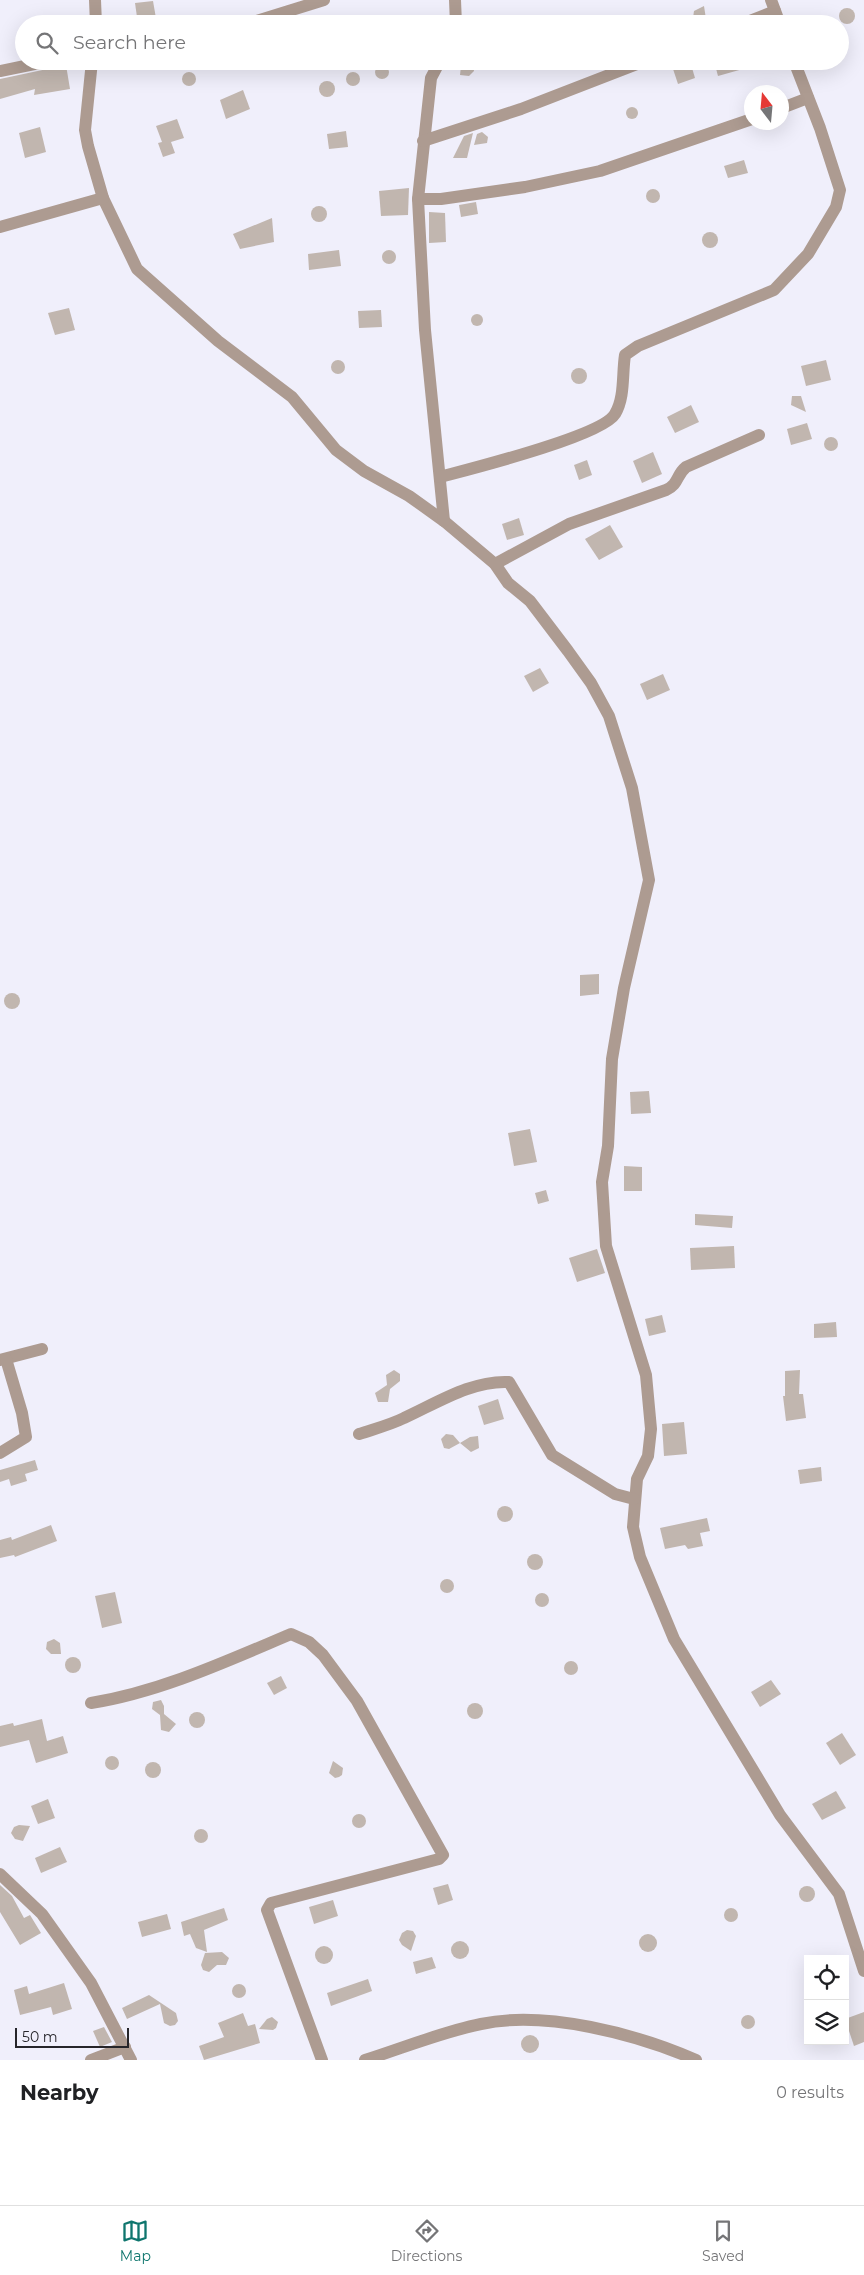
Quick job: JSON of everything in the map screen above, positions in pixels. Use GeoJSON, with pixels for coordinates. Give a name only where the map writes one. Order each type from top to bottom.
{"type":"FeatureCollection","features":[{"type":"Feature","properties":{"kind":"street"},"geometry":{"type":"LineString","coordinates":[[95,0],[96,15]]}},
{"type":"Feature","properties":{"kind":"street"},"geometry":{"type":"LineString","coordinates":[[275,15],[321,0]]}},
{"type":"Feature","properties":{"kind":"street"},"geometry":{"type":"LineString","coordinates":[[455,0],[456,15]]}},
{"type":"Feature","properties":{"kind":"street"},"geometry":{"type":"LineString","coordinates":[[758,15],[773,6]]}},
{"type":"Feature","properties":{"kind":"street"},"geometry":{"type":"LineString","coordinates":[[0,71],[15,68]]}},
{"type":"Feature","properties":{"kind":"street"},"geometry":{"type":"LineString","coordinates":[[91,70],[85,130],[103,198],[137,269],[218,341],[292,397],[336,450],[364,471],[409,496],[495,564],[508,583],[530,601],[568,651],[591,683],[609,716],[632,788],[649,880],[624,988],[612,1059],[608,1146],[602,1182],[606,1246],[646,1375],[652,1429],[648,1456],[637,1479],[633,1527],[640,1557],[674,1639],[780,1815],[838,1894],[864,1971]]}},
{"type":"Feature","properties":{"kind":"street"},"geometry":{"type":"LineString","coordinates":[[435,70],[431,78],[418,199],[424,330],[444,522]]}},
{"type":"Feature","properties":{"kind":"street"},"geometry":{"type":"LineString","coordinates":[[423,141],[521,109],[622,70]]}},
{"type":"Feature","properties":{"kind":"street"},"geometry":{"type":"LineString","coordinates":[[440,477],[518,456],[600,427],[614,417],[621,404],[622,373],[626,355],[638,346],[774,290],[808,254],[836,208],[840,190],[797,70]]}},
{"type":"Feature","properties":{"kind":"street"},"geometry":{"type":"LineString","coordinates":[[789,105],[808,98]]}},
{"type":"Feature","properties":{"kind":"street"},"geometry":{"type":"LineString","coordinates":[[418,199],[441,199],[525,187],[600,171],[744,122]]}},
{"type":"Feature","properties":{"kind":"street"},"geometry":{"type":"LineString","coordinates":[[0,227],[103,198]]}},
{"type":"Feature","properties":{"kind":"street"},"geometry":{"type":"LineString","coordinates":[[495,564],[569,524],[666,490],[674,486],[680,471],[686,467],[759,435]]}},
{"type":"Feature","properties":{"kind":"street"},"geometry":{"type":"LineString","coordinates":[[0,1453],[26,1437],[22,1413],[3,1359],[42,1349]]}},
{"type":"Feature","properties":{"kind":"street"},"geometry":{"type":"LineString","coordinates":[[359,1434],[402,1419],[451,1396],[492,1381],[509,1382],[552,1455],[615,1494],[634,1499]]}},
{"type":"Feature","properties":{"kind":"street"},"geometry":{"type":"LineString","coordinates":[[91,1703],[115,1699],[216,1666],[291,1634],[309,1642],[322,1654],[357,1701],[443,1855],[439,1859],[271,1903],[267,1910],[322,2060]]}},
{"type":"Feature","properties":{"kind":"street"},"geometry":{"type":"LineString","coordinates":[[0,1874],[42,1914],[91,1983],[131,2060]]}},
{"type":"Feature","properties":{"kind":"street"},"geometry":{"type":"LineString","coordinates":[[365,2060],[482,2024],[521,2019],[573,2024],[663,2046],[696,2060]]}},
{"type":"Feature","properties":{"kind":"street"},"geometry":{"type":"LineString","coordinates":[[92,2060],[125,2048]]}},
{"type":"Feature","properties":{"kind":"building"},"geometry":{"type":"Polygon","coordinates":[[[153,1],[155,15],[137,15],[135,3],[153,1]]]}},
{"type":"Feature","properties":{"kind":"building"},"geometry":{"type":"Polygon","coordinates":[[[704,6],[705,15],[693,15],[694,11],[704,6]]]}},
{"type":"Feature","properties":{"kind":"building"},"geometry":{"type":"Polygon","coordinates":[[[847,8],[854,13],[854,19],[849,23],[849,15],[839,15],[847,8]]]}},
{"type":"Feature","properties":{"kind":"building"},"geometry":{"type":"Polygon","coordinates":[[[42,70],[67,70],[70,89],[34,95],[35,89],[0,99],[0,79],[42,70]]]}},
{"type":"Feature","properties":{"kind":"building"},"geometry":{"type":"Polygon","coordinates":[[[376,70],[388,70],[387,77],[382,79],[377,77],[375,72],[376,70]]]}},
{"type":"Feature","properties":{"kind":"building"},"geometry":{"type":"Polygon","coordinates":[[[461,70],[474,70],[469,76],[460,75],[461,70]]]}},
{"type":"Feature","properties":{"kind":"building"},"geometry":{"type":"Polygon","coordinates":[[[673,70],[693,70],[695,78],[678,84],[673,70]]]}},
{"type":"Feature","properties":{"kind":"building"},"geometry":{"type":"Polygon","coordinates":[[[716,70],[739,70],[718,76],[716,70]]]}},
{"type":"Feature","properties":{"kind":"building"},"geometry":{"type":"Polygon","coordinates":[[[189,72],[194,74],[196,79],[194,84],[189,86],[184,84],[182,79],[184,74],[189,72]]]}},
{"type":"Feature","properties":{"kind":"building"},"geometry":{"type":"Polygon","coordinates":[[[353,72],[358,74],[360,79],[358,84],[353,86],[348,84],[346,79],[348,74],[353,72]]]}},
{"type":"Feature","properties":{"kind":"building"},"geometry":{"type":"Polygon","coordinates":[[[327,81],[335,89],[327,97],[319,89],[327,81]]]}},
{"type":"Feature","properties":{"kind":"building"},"geometry":{"type":"Polygon","coordinates":[[[243,90],[250,109],[226,119],[220,100],[243,90]]]}},
{"type":"Feature","properties":{"kind":"building"},"geometry":{"type":"Polygon","coordinates":[[[634,107],[637,108],[637,118],[630,119],[627,118],[626,111],[627,108],[634,107]]]}},
{"type":"Feature","properties":{"kind":"building"},"geometry":{"type":"Polygon","coordinates":[[[177,119],[184,138],[171,142],[175,153],[163,157],[158,143],[162,142],[156,126],[177,119]]]}},
{"type":"Feature","properties":{"kind":"building"},"geometry":{"type":"Polygon","coordinates":[[[40,127],[46,152],[25,158],[19,133],[40,127]]]}},
{"type":"Feature","properties":{"kind":"building"},"geometry":{"type":"Polygon","coordinates":[[[346,131],[348,147],[329,149],[327,134],[346,131]]]}},
{"type":"Feature","properties":{"kind":"building"},"geometry":{"type":"Polygon","coordinates":[[[482,132],[488,137],[487,143],[474,145],[477,134],[482,132]]]}},
{"type":"Feature","properties":{"kind":"building"},"geometry":{"type":"Polygon","coordinates":[[[473,133],[467,158],[453,158],[464,136],[473,133]]]}},
{"type":"Feature","properties":{"kind":"building"},"geometry":{"type":"Polygon","coordinates":[[[744,160],[748,173],[728,178],[724,166],[744,160]]]}},
{"type":"Feature","properties":{"kind":"building"},"geometry":{"type":"Polygon","coordinates":[[[409,188],[408,215],[381,216],[379,191],[409,188]]]}},
{"type":"Feature","properties":{"kind":"building"},"geometry":{"type":"Polygon","coordinates":[[[650,189],[656,189],[660,196],[656,203],[650,203],[646,199],[646,193],[650,189]]]}},
{"type":"Feature","properties":{"kind":"building"},"geometry":{"type":"Polygon","coordinates":[[[476,202],[478,214],[461,217],[459,205],[476,202]]]}},
{"type":"Feature","properties":{"kind":"building"},"geometry":{"type":"Polygon","coordinates":[[[319,206],[325,208],[327,214],[325,220],[319,222],[313,220],[311,214],[313,208],[319,206]]]}},
{"type":"Feature","properties":{"kind":"building"},"geometry":{"type":"Polygon","coordinates":[[[429,212],[445,213],[446,242],[429,243],[429,212]]]}},
{"type":"Feature","properties":{"kind":"building"},"geometry":{"type":"Polygon","coordinates":[[[272,218],[274,242],[240,249],[233,234],[272,218]]]}},
{"type":"Feature","properties":{"kind":"building"},"geometry":{"type":"Polygon","coordinates":[[[710,232],[716,234],[718,240],[716,246],[710,248],[704,246],[702,240],[704,234],[710,232]]]}},
{"type":"Feature","properties":{"kind":"building"},"geometry":{"type":"Polygon","coordinates":[[[339,250],[341,266],[309,270],[308,254],[339,250]]]}},
{"type":"Feature","properties":{"kind":"building"},"geometry":{"type":"Polygon","coordinates":[[[389,250],[394,252],[396,257],[394,262],[389,264],[384,262],[382,257],[384,252],[389,250]]]}},
{"type":"Feature","properties":{"kind":"building"},"geometry":{"type":"Polygon","coordinates":[[[69,308],[75,330],[55,335],[48,313],[69,308]]]}},
{"type":"Feature","properties":{"kind":"building"},"geometry":{"type":"Polygon","coordinates":[[[381,310],[382,327],[359,328],[358,311],[381,310]]]}},
{"type":"Feature","properties":{"kind":"building"},"geometry":{"type":"Polygon","coordinates":[[[475,314],[479,314],[483,320],[479,326],[475,326],[471,322],[471,318],[475,314]]]}},
{"type":"Feature","properties":{"kind":"building"},"geometry":{"type":"Polygon","coordinates":[[[335,360],[341,360],[345,367],[341,374],[335,374],[331,370],[331,364],[335,360]]]}},
{"type":"Feature","properties":{"kind":"building"},"geometry":{"type":"Polygon","coordinates":[[[826,360],[831,380],[806,386],[801,366],[826,360]]]}},
{"type":"Feature","properties":{"kind":"building"},"geometry":{"type":"Polygon","coordinates":[[[579,368],[587,376],[579,384],[571,376],[579,368]]]}},
{"type":"Feature","properties":{"kind":"building"},"geometry":{"type":"Polygon","coordinates":[[[792,396],[801,396],[806,412],[791,405],[792,396]]]}},
{"type":"Feature","properties":{"kind":"building"},"geometry":{"type":"Polygon","coordinates":[[[691,405],[699,422],[675,433],[667,417],[691,405]]]}},
{"type":"Feature","properties":{"kind":"building"},"geometry":{"type":"Polygon","coordinates":[[[807,423],[812,439],[791,445],[787,429],[807,423]]]}},
{"type":"Feature","properties":{"kind":"building"},"geometry":{"type":"Polygon","coordinates":[[[828,437],[834,437],[838,444],[834,451],[828,451],[824,447],[824,441],[828,437]]]}},
{"type":"Feature","properties":{"kind":"building"},"geometry":{"type":"Polygon","coordinates":[[[653,452],[662,474],[642,483],[633,461],[653,452]]]}},
{"type":"Feature","properties":{"kind":"building"},"geometry":{"type":"Polygon","coordinates":[[[587,460],[592,475],[579,480],[574,465],[587,460]]]}},
{"type":"Feature","properties":{"kind":"building"},"geometry":{"type":"Polygon","coordinates":[[[519,518],[524,535],[507,540],[502,524],[519,518]]]}},
{"type":"Feature","properties":{"kind":"building"},"geometry":{"type":"Polygon","coordinates":[[[610,525],[623,547],[599,560],[585,539],[610,525]]]}},
{"type":"Feature","properties":{"kind":"building"},"geometry":{"type":"Polygon","coordinates":[[[540,668],[549,683],[533,692],[524,676],[540,668]]]}},
{"type":"Feature","properties":{"kind":"building"},"geometry":{"type":"Polygon","coordinates":[[[663,674],[670,690],[647,700],[640,684],[663,674]]]}},
{"type":"Feature","properties":{"kind":"building"},"geometry":{"type":"Polygon","coordinates":[[[599,974],[599,994],[580,996],[580,975],[599,974]]]}},
{"type":"Feature","properties":{"kind":"building"},"geometry":{"type":"Polygon","coordinates":[[[12,993],[20,1001],[12,1009],[4,1001],[12,993]]]}},
{"type":"Feature","properties":{"kind":"building"},"geometry":{"type":"Polygon","coordinates":[[[649,1091],[651,1113],[631,1114],[630,1092],[649,1091]]]}},
{"type":"Feature","properties":{"kind":"building"},"geometry":{"type":"Polygon","coordinates":[[[530,1129],[537,1162],[514,1166],[508,1133],[530,1129]]]}},
{"type":"Feature","properties":{"kind":"building"},"geometry":{"type":"Polygon","coordinates":[[[624,1166],[642,1167],[642,1191],[624,1191],[624,1166]]]}},
{"type":"Feature","properties":{"kind":"building"},"geometry":{"type":"Polygon","coordinates":[[[546,1190],[549,1201],[538,1204],[535,1193],[546,1190]]]}},
{"type":"Feature","properties":{"kind":"building"},"geometry":{"type":"Polygon","coordinates":[[[695,1214],[733,1216],[732,1228],[695,1225],[695,1214]]]}},
{"type":"Feature","properties":{"kind":"building"},"geometry":{"type":"Polygon","coordinates":[[[734,1246],[735,1268],[691,1270],[690,1248],[734,1246]]]}},
{"type":"Feature","properties":{"kind":"building"},"geometry":{"type":"Polygon","coordinates":[[[597,1249],[605,1273],[577,1282],[569,1258],[597,1249]]]}},
{"type":"Feature","properties":{"kind":"building"},"geometry":{"type":"Polygon","coordinates":[[[662,1315],[666,1332],[649,1336],[645,1319],[662,1315]]]}},
{"type":"Feature","properties":{"kind":"building"},"geometry":{"type":"Polygon","coordinates":[[[836,1322],[837,1337],[814,1338],[814,1324],[836,1322]]]}},
{"type":"Feature","properties":{"kind":"building"},"geometry":{"type":"Polygon","coordinates":[[[394,1370],[400,1374],[400,1381],[390,1389],[388,1402],[378,1402],[375,1393],[387,1385],[386,1375],[394,1370]]]}},
{"type":"Feature","properties":{"kind":"building"},"geometry":{"type":"Polygon","coordinates":[[[800,1370],[799,1394],[803,1394],[806,1418],[786,1421],[783,1396],[785,1396],[785,1371],[800,1370]]]}},
{"type":"Feature","properties":{"kind":"building"},"geometry":{"type":"Polygon","coordinates":[[[498,1399],[504,1419],[484,1425],[478,1406],[498,1399]]]}},
{"type":"Feature","properties":{"kind":"building"},"geometry":{"type":"Polygon","coordinates":[[[684,1422],[687,1454],[664,1456],[662,1424],[684,1422]]]}},
{"type":"Feature","properties":{"kind":"building"},"geometry":{"type":"Polygon","coordinates":[[[446,1434],[453,1435],[460,1443],[449,1449],[444,1448],[441,1439],[446,1434]]]}},
{"type":"Feature","properties":{"kind":"building"},"geometry":{"type":"Polygon","coordinates":[[[478,1436],[479,1448],[471,1452],[460,1443],[470,1437],[478,1436]]]}},
{"type":"Feature","properties":{"kind":"building"},"geometry":{"type":"Polygon","coordinates":[[[35,1460],[38,1470],[25,1474],[27,1481],[11,1486],[9,1479],[0,1482],[0,1470],[35,1460]]]}},
{"type":"Feature","properties":{"kind":"building"},"geometry":{"type":"Polygon","coordinates":[[[821,1467],[822,1481],[800,1484],[798,1470],[821,1467]]]}},
{"type":"Feature","properties":{"kind":"building"},"geometry":{"type":"Polygon","coordinates":[[[505,1506],[513,1514],[505,1522],[497,1514],[505,1506]]]}},
{"type":"Feature","properties":{"kind":"building"},"geometry":{"type":"Polygon","coordinates":[[[707,1518],[710,1531],[700,1533],[703,1546],[688,1549],[685,1545],[665,1549],[660,1528],[707,1518]]]}},
{"type":"Feature","properties":{"kind":"building"},"geometry":{"type":"Polygon","coordinates":[[[51,1525],[57,1541],[15,1557],[14,1555],[0,1558],[0,1540],[11,1537],[12,1540],[51,1525]]]}},
{"type":"Feature","properties":{"kind":"building"},"geometry":{"type":"Polygon","coordinates":[[[535,1554],[543,1562],[535,1570],[527,1562],[535,1554]]]}},
{"type":"Feature","properties":{"kind":"building"},"geometry":{"type":"Polygon","coordinates":[[[444,1579],[450,1579],[454,1586],[450,1593],[444,1593],[440,1589],[440,1583],[444,1579]]]}},
{"type":"Feature","properties":{"kind":"building"},"geometry":{"type":"Polygon","coordinates":[[[115,1592],[122,1623],[102,1628],[95,1596],[115,1592]]]}},
{"type":"Feature","properties":{"kind":"building"},"geometry":{"type":"Polygon","coordinates":[[[539,1593],[545,1593],[549,1600],[545,1607],[539,1607],[535,1603],[535,1597],[539,1593]]]}},
{"type":"Feature","properties":{"kind":"building"},"geometry":{"type":"Polygon","coordinates":[[[54,1639],[60,1643],[61,1654],[51,1654],[46,1649],[47,1642],[54,1639]]]}},
{"type":"Feature","properties":{"kind":"building"},"geometry":{"type":"Polygon","coordinates":[[[73,1657],[81,1665],[73,1673],[65,1665],[73,1657]]]}},
{"type":"Feature","properties":{"kind":"building"},"geometry":{"type":"Polygon","coordinates":[[[568,1661],[574,1661],[578,1668],[574,1675],[568,1675],[564,1671],[564,1665],[568,1661]]]}},
{"type":"Feature","properties":{"kind":"building"},"geometry":{"type":"Polygon","coordinates":[[[281,1676],[287,1688],[274,1695],[267,1683],[281,1676]]]}},
{"type":"Feature","properties":{"kind":"building"},"geometry":{"type":"Polygon","coordinates":[[[771,1680],[781,1694],[760,1707],[751,1692],[771,1680]]]}},
{"type":"Feature","properties":{"kind":"building"},"geometry":{"type":"Polygon","coordinates":[[[161,1700],[164,1706],[164,1714],[176,1724],[169,1732],[161,1730],[160,1715],[152,1709],[153,1702],[161,1700]]]}},
{"type":"Feature","properties":{"kind":"building"},"geometry":{"type":"Polygon","coordinates":[[[475,1703],[481,1705],[483,1711],[481,1717],[475,1719],[469,1717],[467,1711],[469,1705],[475,1703]]]}},
{"type":"Feature","properties":{"kind":"building"},"geometry":{"type":"Polygon","coordinates":[[[197,1712],[205,1720],[197,1728],[189,1720],[197,1712]]]}},
{"type":"Feature","properties":{"kind":"building"},"geometry":{"type":"Polygon","coordinates":[[[42,1719],[47,1741],[63,1736],[68,1753],[36,1763],[29,1740],[0,1747],[0,1726],[13,1723],[14,1726],[42,1719]]]}},
{"type":"Feature","properties":{"kind":"building"},"geometry":{"type":"Polygon","coordinates":[[[842,1733],[856,1755],[840,1765],[826,1743],[842,1733]]]}},
{"type":"Feature","properties":{"kind":"building"},"geometry":{"type":"Polygon","coordinates":[[[112,1756],[117,1758],[119,1763],[117,1768],[112,1770],[107,1768],[105,1763],[107,1758],[112,1756]]]}},
{"type":"Feature","properties":{"kind":"building"},"geometry":{"type":"Polygon","coordinates":[[[333,1761],[343,1768],[342,1775],[335,1778],[329,1773],[333,1761]]]}},
{"type":"Feature","properties":{"kind":"building"},"geometry":{"type":"Polygon","coordinates":[[[153,1762],[161,1770],[153,1778],[145,1770],[153,1762]]]}},
{"type":"Feature","properties":{"kind":"building"},"geometry":{"type":"Polygon","coordinates":[[[836,1791],[846,1808],[822,1820],[812,1804],[836,1791]]]}},
{"type":"Feature","properties":{"kind":"building"},"geometry":{"type":"Polygon","coordinates":[[[48,1799],[55,1818],[38,1824],[31,1806],[48,1799]]]}},
{"type":"Feature","properties":{"kind":"building"},"geometry":{"type":"Polygon","coordinates":[[[356,1814],[362,1814],[366,1821],[362,1828],[356,1828],[352,1824],[352,1818],[356,1814]]]}},
{"type":"Feature","properties":{"kind":"building"},"geometry":{"type":"Polygon","coordinates":[[[19,1825],[30,1826],[23,1841],[15,1839],[11,1833],[14,1827],[19,1825]]]}},
{"type":"Feature","properties":{"kind":"building"},"geometry":{"type":"Polygon","coordinates":[[[201,1829],[206,1831],[208,1836],[206,1841],[201,1843],[196,1841],[194,1836],[196,1831],[201,1829]]]}},
{"type":"Feature","properties":{"kind":"building"},"geometry":{"type":"Polygon","coordinates":[[[60,1847],[67,1862],[41,1873],[35,1858],[60,1847]]]}},
{"type":"Feature","properties":{"kind":"building"},"geometry":{"type":"Polygon","coordinates":[[[448,1884],[453,1900],[438,1905],[433,1888],[448,1884]]]}},
{"type":"Feature","properties":{"kind":"building"},"geometry":{"type":"Polygon","coordinates":[[[0,1885],[12,1896],[24,1918],[30,1915],[41,1933],[20,1945],[0,1912],[0,1885]]]}},
{"type":"Feature","properties":{"kind":"building"},"geometry":{"type":"Polygon","coordinates":[[[807,1886],[813,1888],[815,1894],[813,1900],[807,1902],[801,1900],[799,1894],[801,1888],[807,1886]]]}},
{"type":"Feature","properties":{"kind":"building"},"geometry":{"type":"Polygon","coordinates":[[[333,1900],[338,1916],[314,1924],[309,1907],[333,1900]]]}},
{"type":"Feature","properties":{"kind":"building"},"geometry":{"type":"Polygon","coordinates":[[[224,1908],[228,1920],[204,1930],[207,1952],[196,1948],[190,1934],[184,1936],[181,1922],[224,1908]]]}},
{"type":"Feature","properties":{"kind":"building"},"geometry":{"type":"Polygon","coordinates":[[[731,1908],[736,1910],[738,1915],[736,1920],[731,1922],[726,1920],[724,1915],[726,1910],[731,1908]]]}},
{"type":"Feature","properties":{"kind":"building"},"geometry":{"type":"Polygon","coordinates":[[[167,1914],[171,1929],[142,1937],[138,1922],[167,1914]]]}},
{"type":"Feature","properties":{"kind":"building"},"geometry":{"type":"Polygon","coordinates":[[[407,1930],[413,1931],[416,1936],[411,1951],[402,1945],[399,1940],[402,1933],[407,1930]]]}},
{"type":"Feature","properties":{"kind":"building"},"geometry":{"type":"Polygon","coordinates":[[[648,1934],[654,1937],[657,1943],[654,1949],[648,1952],[642,1949],[639,1943],[642,1937],[648,1934]]]}},
{"type":"Feature","properties":{"kind":"building"},"geometry":{"type":"Polygon","coordinates":[[[460,1941],[466,1944],[469,1950],[466,1956],[460,1959],[454,1956],[451,1950],[454,1944],[460,1941]]]}},
{"type":"Feature","properties":{"kind":"building"},"geometry":{"type":"Polygon","coordinates":[[[324,1946],[330,1949],[333,1955],[330,1961],[324,1964],[318,1961],[315,1955],[318,1949],[324,1946]]]}},
{"type":"Feature","properties":{"kind":"building"},"geometry":{"type":"Polygon","coordinates":[[[222,1952],[229,1958],[226,1965],[217,1965],[209,1972],[203,1970],[201,1965],[205,1953],[222,1952]]]}},
{"type":"Feature","properties":{"kind":"building"},"geometry":{"type":"Polygon","coordinates":[[[432,1957],[436,1968],[416,1974],[413,1962],[432,1957]]]}},
{"type":"Feature","properties":{"kind":"building"},"geometry":{"type":"Polygon","coordinates":[[[368,1979],[372,1991],[331,2006],[327,1993],[368,1979]]]}},
{"type":"Feature","properties":{"kind":"building"},"geometry":{"type":"Polygon","coordinates":[[[64,1983],[72,2009],[53,2015],[51,2007],[20,2015],[14,1990],[27,1986],[29,1994],[64,1983]]]}},
{"type":"Feature","properties":{"kind":"building"},"geometry":{"type":"Polygon","coordinates":[[[236,1984],[242,1984],[246,1991],[242,1998],[236,1998],[232,1994],[232,1988],[236,1984]]]}},
{"type":"Feature","properties":{"kind":"building"},"geometry":{"type":"Polygon","coordinates":[[[149,1995],[176,2013],[178,2021],[175,2025],[170,2026],[164,2023],[160,2004],[127,2019],[122,2008],[149,1995]]]}},
{"type":"Feature","properties":{"kind":"building"},"geometry":{"type":"Polygon","coordinates":[[[864,2012],[864,2042],[854,2046],[849,2031],[849,2018],[864,2012]]]}},
{"type":"Feature","properties":{"kind":"building"},"geometry":{"type":"Polygon","coordinates":[[[243,2013],[248,2026],[255,2024],[260,2043],[204,2060],[199,2046],[224,2037],[218,2023],[243,2013]]]}},
{"type":"Feature","properties":{"kind":"building"},"geometry":{"type":"Polygon","coordinates":[[[748,2015],[753,2017],[755,2022],[753,2027],[748,2029],[743,2027],[741,2022],[743,2017],[748,2015]]]}},
{"type":"Feature","properties":{"kind":"building"},"geometry":{"type":"Polygon","coordinates":[[[272,2017],[278,2022],[276,2028],[273,2030],[259,2029],[267,2019],[272,2017]]]}},
{"type":"Feature","properties":{"kind":"building"},"geometry":{"type":"Polygon","coordinates":[[[104,2027],[112,2042],[100,2047],[93,2031],[104,2027]]]}},
{"type":"Feature","properties":{"kind":"building"},"geometry":{"type":"Polygon","coordinates":[[[530,2035],[536,2038],[539,2044],[536,2050],[530,2053],[524,2050],[521,2044],[524,2038],[530,2035]]]}}]}
